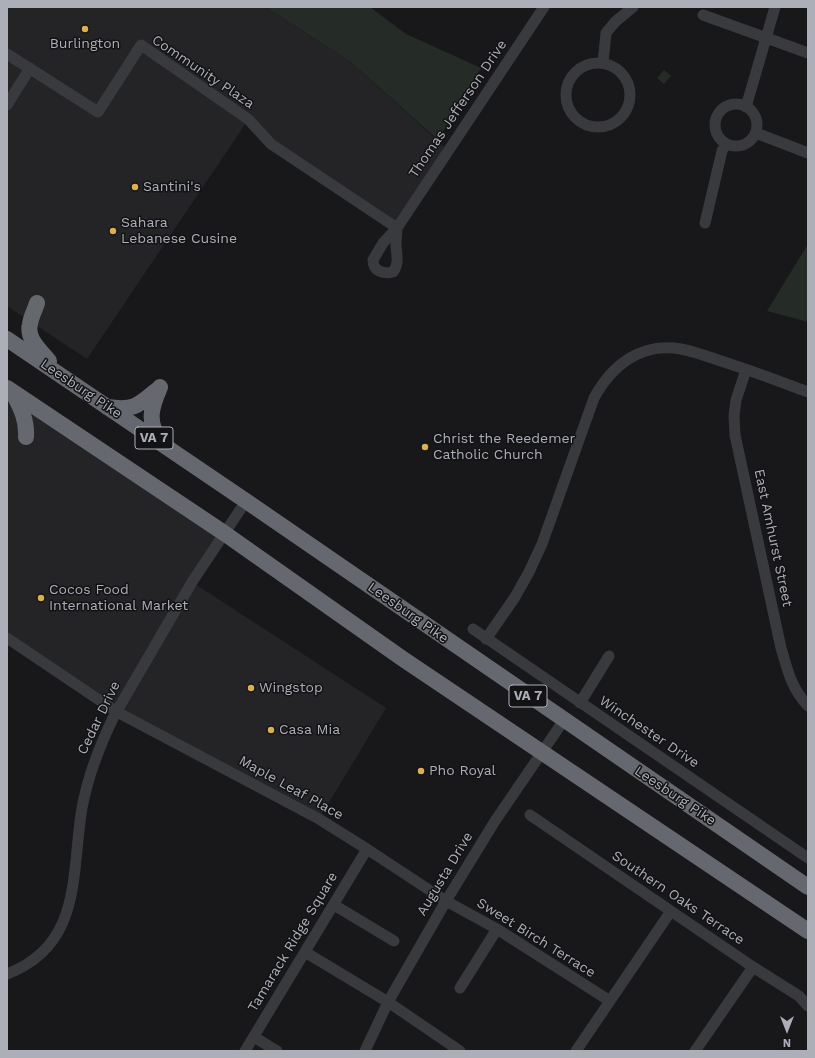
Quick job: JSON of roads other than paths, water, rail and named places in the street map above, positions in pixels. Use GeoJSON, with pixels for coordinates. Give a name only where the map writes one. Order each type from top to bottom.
{"type":"FeatureCollection","features":[{"type":"Feature","properties":{"kind":"highway"},"geometry":{"type":"LineString","coordinates":[[37,303],[30,323],[30,336],[62,376]]}},
{"type":"Feature","properties":{"kind":"highway","name":"Leesburg Pike"},"geometry":{"type":"LineString","coordinates":[[7,340],[246,501],[808,887]]}},
{"type":"Feature","properties":{"kind":"highway"},"geometry":{"type":"LineString","coordinates":[[106,407],[119,409],[132,408],[142,403],[160,387],[154,400],[151,421],[155,433],[165,446]]}},
{"type":"Feature","properties":{"kind":"highway"},"geometry":{"type":"LineString","coordinates":[[9,390],[24,416],[26,437],[36,424],[48,416]]}},
{"type":"Feature","properties":{"kind":"highway","name":"VA 7"},"geometry":{"type":"LineString","coordinates":[[9,390],[224,533],[403,659],[808,931]]}},
{"type":"Feature","properties":{"kind":"street","name":"Thomas Jefferson Drive"},"geometry":{"type":"LineString","coordinates":[[397,228],[544,7]]}},
{"type":"Feature","properties":{"kind":"street"},"geometry":{"type":"LineString","coordinates":[[603,63],[606,33],[610,26],[633,7]]}},
{"type":"Feature","properties":{"kind":"street"},"geometry":{"type":"LineString","coordinates":[[746,107],[775,7]]}},
{"type":"Feature","properties":{"kind":"street"},"geometry":{"type":"LineString","coordinates":[[702,15],[808,53]]}},
{"type":"Feature","properties":{"kind":"street","name":"Community Plaza"},"geometry":{"type":"LineString","coordinates":[[7,54],[98,112],[141,45],[248,119],[271,144],[397,228]]}},
{"type":"Feature","properties":{"kind":"street"},"geometry":{"type":"LineString","coordinates":[[592,63],[603,63],[618,69],[628,81],[630,93],[628,106],[623,115],[616,122],[607,125],[595,126],[584,123],[576,118],[569,107],[566,97],[568,86],[574,74],[583,67],[592,63]]}},
{"type":"Feature","properties":{"kind":"street"},"geometry":{"type":"LineString","coordinates":[[7,105],[30,68]]}},
{"type":"Feature","properties":{"kind":"street"},"geometry":{"type":"LineString","coordinates":[[735,105],[746,107],[753,114],[756,120],[756,133],[745,144],[736,146],[726,144],[716,132],[717,116],[720,112],[730,106],[735,105]]}},
{"type":"Feature","properties":{"kind":"street"},"geometry":{"type":"LineString","coordinates":[[756,133],[808,153]]}},
{"type":"Feature","properties":{"kind":"street"},"geometry":{"type":"LineString","coordinates":[[705,223],[722,151],[726,144]]}},
{"type":"Feature","properties":{"kind":"street"},"geometry":{"type":"LineString","coordinates":[[486,639],[515,597],[529,572],[542,544],[594,398],[610,374],[618,366],[647,350],[668,348],[680,349],[808,392]]}},
{"type":"Feature","properties":{"kind":"street","name":"East Amhurst Street"},"geometry":{"type":"LineString","coordinates":[[746,370],[736,400],[734,416],[735,435],[781,648],[791,683],[801,699],[808,706]]}},
{"type":"Feature","properties":{"kind":"street","name":"Cedar Drive"},"geometry":{"type":"LineString","coordinates":[[7,974],[26,965],[42,954],[50,945],[62,923],[73,888],[84,796],[97,754],[117,712],[184,595],[246,501]]}},
{"type":"Feature","properties":{"kind":"street","name":"Winchester Drive"},"geometry":{"type":"LineString","coordinates":[[473,629],[808,858]]}},
{"type":"Feature","properties":{"kind":"street","name":"Maple Leaf Place"},"geometry":{"type":"LineString","coordinates":[[7,638],[117,712],[319,819],[446,901]]}},
{"type":"Feature","properties":{"kind":"street"},"geometry":{"type":"LineString","coordinates":[[580,703],[609,656]]}},
{"type":"Feature","properties":{"kind":"street","name":"Augusta Drive"},"geometry":{"type":"LineString","coordinates":[[365,1051],[388,1002],[446,901],[495,821],[564,720]]}},
{"type":"Feature","properties":{"kind":"street","name":"Southern Oaks Terrace"},"geometry":{"type":"LineString","coordinates":[[530,815],[753,967],[799,996],[808,1006]]}},
{"type":"Feature","properties":{"kind":"street","name":"Tamarack Ridge Square"},"geometry":{"type":"LineString","coordinates":[[245,1051],[367,849]]}},
{"type":"Feature","properties":{"kind":"street","name":"Sweet Birch Terrace"},"geometry":{"type":"LineString","coordinates":[[446,901],[497,929],[610,1002]]}},
{"type":"Feature","properties":{"kind":"street"},"geometry":{"type":"LineString","coordinates":[[334,905],[394,941]]}},
{"type":"Feature","properties":{"kind":"street"},"geometry":{"type":"LineString","coordinates":[[576,1051],[671,911]]}},
{"type":"Feature","properties":{"kind":"street"},"geometry":{"type":"LineString","coordinates":[[460,988],[497,929]]}},
{"type":"Feature","properties":{"kind":"street"},"geometry":{"type":"LineString","coordinates":[[305,952],[388,1002],[460,1051]]}},
{"type":"Feature","properties":{"kind":"street"},"geometry":{"type":"LineString","coordinates":[[695,1051],[753,967]]}},
{"type":"Feature","properties":{"kind":"street"},"geometry":{"type":"LineString","coordinates":[[254,1037],[277,1051]]}},
{"type":"Feature","properties":{"kind":"place","name":"Burlington"},"geometry":{"type":"Point","coordinates":[85,29]}},
{"type":"Feature","properties":{"kind":"place","name":"Santini's"},"geometry":{"type":"Point","coordinates":[135,187]}},
{"type":"Feature","properties":{"kind":"place","name":"Sahara Lebanese Cusine"},"geometry":{"type":"Point","coordinates":[113,231]}},
{"type":"Feature","properties":{"kind":"place","name":"Christ the Reedemer Catholic Church"},"geometry":{"type":"Point","coordinates":[425,447]}},
{"type":"Feature","properties":{"kind":"place","name":"Cocos Food International Market"},"geometry":{"type":"Point","coordinates":[41,598]}},
{"type":"Feature","properties":{"kind":"place","name":"Wingstop"},"geometry":{"type":"Point","coordinates":[251,688]}},
{"type":"Feature","properties":{"kind":"place","name":"Casa Mia"},"geometry":{"type":"Point","coordinates":[271,730]}},
{"type":"Feature","properties":{"kind":"place","name":"Pho Royal"},"geometry":{"type":"Point","coordinates":[421,771]}}]}
